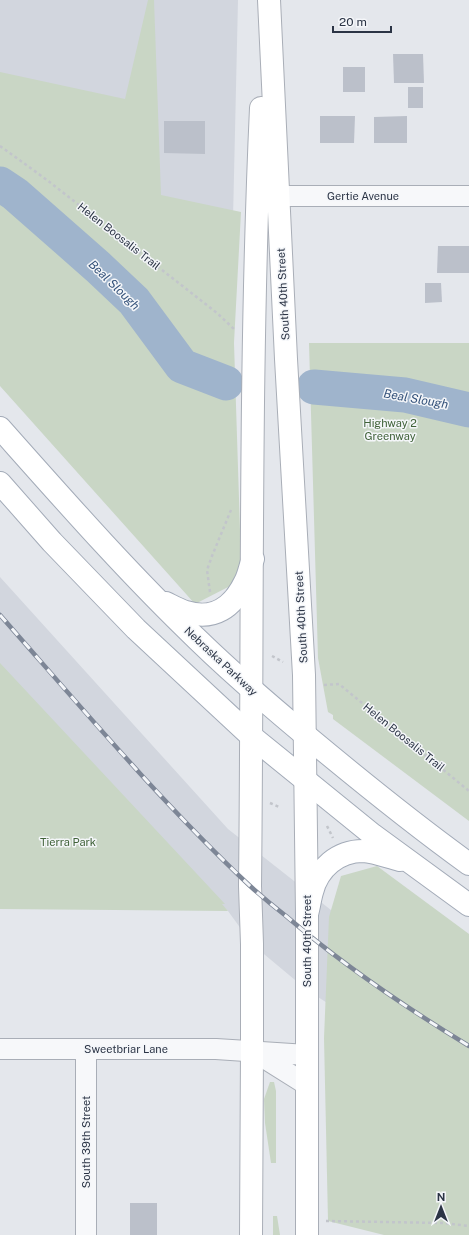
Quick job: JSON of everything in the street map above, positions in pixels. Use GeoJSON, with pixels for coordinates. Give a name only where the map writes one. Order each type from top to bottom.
{"type":"FeatureCollection","features":[{"type":"Feature","properties":{"kind":"main road","name":"South 40th Street"},"geometry":{"type":"LineString","coordinates":[[251,1235],[252,944],[250,886],[253,360],[268,196],[268,0]]}},
{"type":"Feature","properties":{"kind":"main road","name":"South 40th Street"},"geometry":{"type":"LineString","coordinates":[[268,196],[286,367],[302,635],[306,780],[307,1235]]}},
{"type":"Feature","properties":{"kind":"main road","name":"Nebraska Parkway"},"geometry":{"type":"LineString","coordinates":[[0,428],[117,559],[198,640],[252,690],[360,781],[469,864]]}},
{"type":"Feature","properties":{"kind":"main road"},"geometry":{"type":"LineString","coordinates":[[0,484],[52,542],[136,629],[251,736],[373,835],[469,905]]}},
{"type":"Feature","properties":{"kind":"main road"},"geometry":{"type":"LineString","coordinates":[[154,596],[185,612],[197,614],[216,613],[224,609],[232,602],[240,592],[246,581],[253,558]]}},
{"type":"Feature","properties":{"kind":"main road"},"geometry":{"type":"LineString","coordinates":[[307,914],[312,892],[321,872],[328,864],[345,854],[363,851],[373,853],[400,860],[420,869]]}},
{"type":"Feature","properties":{"kind":"street","name":"Gertie Avenue"},"geometry":{"type":"LineString","coordinates":[[268,196],[469,196]]}},
{"type":"Feature","properties":{"kind":"street","name":"Sweetbriar Lane"},"geometry":{"type":"LineString","coordinates":[[0,1050],[216,1049],[307,1055]]}},
{"type":"Feature","properties":{"kind":"street","name":"South 39th Street"},"geometry":{"type":"LineString","coordinates":[[86,1050],[86,1235]]}},
{"type":"Feature","properties":{"kind":"street","name":"Sweetbriar Lane"},"geometry":{"type":"LineString","coordinates":[[252,1051],[307,1086]]}},
{"type":"Feature","properties":{"kind":"path","name":"Helen Boosalis Trail"},"geometry":{"type":"LineString","coordinates":[[0,146],[47,180],[211,308],[234,329]]}},
{"type":"Feature","properties":{"kind":"path","name":"Helen Boosalis Trail"},"geometry":{"type":"LineString","coordinates":[[339,684],[469,791]]}},
{"type":"Feature","properties":{"kind":"path"},"geometry":{"type":"LineString","coordinates":[[270,802],[279,807]]}},
{"type":"Feature","properties":{"kind":"path"},"geometry":{"type":"LineString","coordinates":[[325,822],[335,843]]}},
{"type":"Feature","properties":{"kind":"path"},"geometry":{"type":"LineString","coordinates":[[326,1221],[443,1223],[469,1226]]}},
{"type":"Feature","properties":{"kind":"shaded area"},"geometry":{"type":"Polygon","coordinates":[[[0,0],[238,0],[232,263],[0,133],[0,0]]]}},
{"type":"Feature","properties":{"kind":"shaded area"},"geometry":{"type":"Polygon","coordinates":[[[0,577],[228,829],[406,969],[332,1006],[307,990],[252,944],[228,911],[71,747],[0,667],[0,577]]]}},
{"type":"Feature","properties":{"kind":"green space"},"geometry":{"type":"Polygon","coordinates":[[[148,0],[154,0],[161,195],[241,212],[234,343],[241,561],[232,585],[195,604],[0,386],[0,72],[125,99],[148,0]]]}},
{"type":"Feature","properties":{"kind":"green space","name":"Highway 2 Greenway"},"geometry":{"type":"Polygon","coordinates":[[[309,343],[469,343],[469,821],[333,719],[333,715],[328,712],[318,658],[309,343]]]}},
{"type":"Feature","properties":{"kind":"green space","name":"Tierra Park"},"geometry":{"type":"Polygon","coordinates":[[[0,663],[225,904],[222,904],[228,911],[0,909],[0,663]]]}},
{"type":"Feature","properties":{"kind":"green space"},"geometry":{"type":"Polygon","coordinates":[[[377,866],[469,934],[469,1235],[384,1235],[328,1221],[324,1038],[329,917],[341,876],[377,866]]]}},
{"type":"Feature","properties":{"kind":"green space"},"geometry":{"type":"Polygon","coordinates":[[[270,1082],[274,1082],[276,1091],[276,1163],[271,1163],[265,1123],[264,1099],[270,1082]]]}},
{"type":"Feature","properties":{"kind":"green space"},"geometry":{"type":"Polygon","coordinates":[[[273,1216],[277,1216],[280,1235],[273,1235],[273,1216]]]}},
{"type":"Feature","properties":{"kind":"building"},"geometry":{"type":"Polygon","coordinates":[[[393,54],[423,54],[424,83],[394,83],[393,54]]]}},
{"type":"Feature","properties":{"kind":"building"},"geometry":{"type":"Polygon","coordinates":[[[343,67],[365,67],[365,92],[343,92],[343,67]]]}},
{"type":"Feature","properties":{"kind":"building"},"geometry":{"type":"Polygon","coordinates":[[[408,87],[423,87],[423,108],[408,108],[408,87]]]}},
{"type":"Feature","properties":{"kind":"building"},"geometry":{"type":"Polygon","coordinates":[[[320,116],[355,116],[354,143],[320,143],[320,116]]]}},
{"type":"Feature","properties":{"kind":"building"},"geometry":{"type":"Polygon","coordinates":[[[407,116],[407,143],[374,143],[374,117],[407,116]]]}},
{"type":"Feature","properties":{"kind":"building"},"geometry":{"type":"Polygon","coordinates":[[[164,121],[205,121],[205,154],[164,153],[164,121]]]}},
{"type":"Feature","properties":{"kind":"building"},"geometry":{"type":"Polygon","coordinates":[[[438,246],[469,246],[469,273],[437,273],[438,246]]]}},
{"type":"Feature","properties":{"kind":"building"},"geometry":{"type":"Polygon","coordinates":[[[425,283],[441,283],[442,302],[425,303],[425,283]]]}},
{"type":"Feature","properties":{"kind":"building"},"geometry":{"type":"Polygon","coordinates":[[[130,1203],[157,1203],[157,1235],[130,1235],[130,1203]]]}},
{"type":"Feature","properties":{"kind":"waterway","name":"Beal Slough"},"geometry":{"type":"LineString","coordinates":[[0,184],[15,194],[98,267],[134,301],[182,366],[226,383]]}},
{"type":"Feature","properties":{"kind":"waterway","name":"Beal Slough"},"geometry":{"type":"LineString","coordinates":[[314,387],[405,395],[469,410]]}},
{"type":"Feature","properties":{"kind":"railway"},"geometry":{"type":"LineString","coordinates":[[0,615],[152,787],[249,885],[330,952],[398,1001],[469,1046]]}}]}
